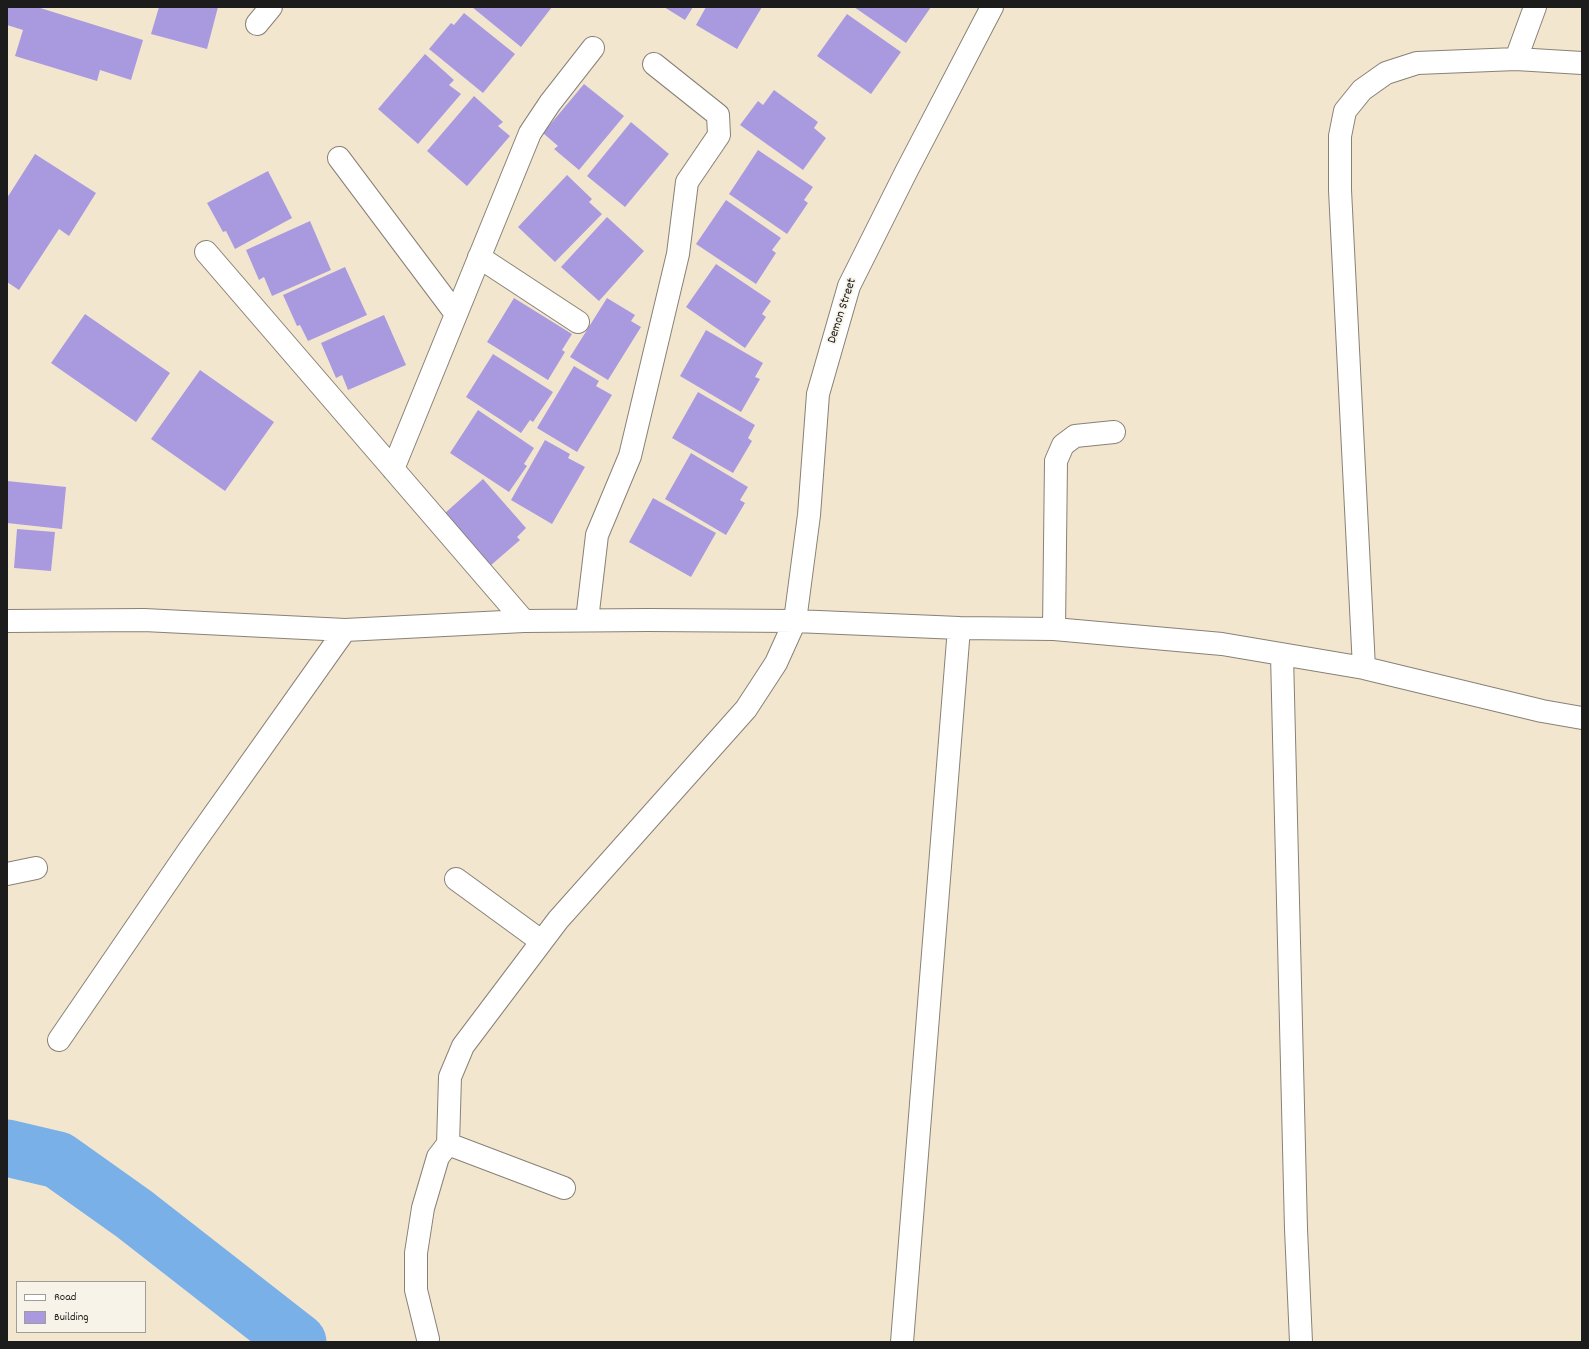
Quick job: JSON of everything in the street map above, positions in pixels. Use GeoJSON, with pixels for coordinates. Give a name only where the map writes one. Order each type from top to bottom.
{"type":"FeatureCollection","features":[{"type":"Feature","properties":{"kind":"street"},"geometry":{"type":"LineString","coordinates":[[257,24],[271,7]]}},
{"type":"Feature","properties":{"kind":"street","name":"Demon Street"},"geometry":{"type":"LineString","coordinates":[[448,1144],[450,1077],[462,1046],[541,941],[624,844],[746,709],[776,664],[795,621],[809,515],[818,394],[849,286],[906,172],[992,7]]}},
{"type":"Feature","properties":{"kind":"street"},"geometry":{"type":"LineString","coordinates":[[1516,59],[1535,7]]}},
{"type":"Feature","properties":{"kind":"street"},"geometry":{"type":"LineString","coordinates":[[394,469],[530,133],[550,103],[593,48]]}},
{"type":"Feature","properties":{"kind":"street"},"geometry":{"type":"LineString","coordinates":[[1364,668],[1340,190],[1340,136],[1345,111],[1362,90],[1386,73],[1417,63],[1516,59],[1582,63]]}},
{"type":"Feature","properties":{"kind":"street"},"geometry":{"type":"LineString","coordinates":[[587,620],[596,535],[630,456],[678,254],[687,182],[719,135],[718,114],[654,64]]}},
{"type":"Feature","properties":{"kind":"street"},"geometry":{"type":"LineString","coordinates":[[340,158],[456,314]]}},
{"type":"Feature","properties":{"kind":"street"},"geometry":{"type":"LineString","coordinates":[[206,252],[524,621]]}},
{"type":"Feature","properties":{"kind":"street"},"geometry":{"type":"LineString","coordinates":[[479,257],[578,322]]}},
{"type":"Feature","properties":{"kind":"street"},"geometry":{"type":"LineString","coordinates":[[1054,629],[1056,461],[1063,445],[1075,436],[1114,432]]}},
{"type":"Feature","properties":{"kind":"street"},"geometry":{"type":"LineString","coordinates":[[7,621],[144,620],[345,630],[524,621],[587,620],[795,621],[959,628],[1054,629],[1222,644],[1364,668],[1535,709],[1582,718]]}},
{"type":"Feature","properties":{"kind":"street"},"geometry":{"type":"LineString","coordinates":[[902,1342],[959,628]]}},
{"type":"Feature","properties":{"kind":"street"},"geometry":{"type":"LineString","coordinates":[[59,1040],[189,850],[345,630]]}},
{"type":"Feature","properties":{"kind":"street"},"geometry":{"type":"LineString","coordinates":[[1282,655],[1296,1230],[1301,1342]]}},
{"type":"Feature","properties":{"kind":"street"},"geometry":{"type":"LineString","coordinates":[[7,874],[36,868]]}},
{"type":"Feature","properties":{"kind":"street"},"geometry":{"type":"LineString","coordinates":[[456,879],[541,941]]}},
{"type":"Feature","properties":{"kind":"street"},"geometry":{"type":"LineString","coordinates":[[428,1339],[416,1290],[416,1253],[423,1208],[438,1157],[448,1144],[564,1188]]}},
{"type":"Feature","properties":{"kind":"building"},"geometry":{"type":"Polygon","coordinates":[[[7,7],[37,7],[143,40],[131,80],[100,70],[97,81],[15,56],[23,30],[7,25],[7,7]]]}},
{"type":"Feature","properties":{"kind":"building"},"geometry":{"type":"Polygon","coordinates":[[[159,7],[218,7],[207,49],[151,34],[159,7]]]}},
{"type":"Feature","properties":{"kind":"building"},"geometry":{"type":"Polygon","coordinates":[[[472,7],[552,7],[521,47],[472,7]]]}},
{"type":"Feature","properties":{"kind":"building"},"geometry":{"type":"Polygon","coordinates":[[[664,7],[693,7],[685,20],[664,7]]]}},
{"type":"Feature","properties":{"kind":"building"},"geometry":{"type":"Polygon","coordinates":[[[706,7],[762,7],[737,49],[696,25],[706,7]]]}},
{"type":"Feature","properties":{"kind":"building"},"geometry":{"type":"Polygon","coordinates":[[[854,7],[931,7],[906,43],[854,7]]]}},
{"type":"Feature","properties":{"kind":"building"},"geometry":{"type":"Polygon","coordinates":[[[464,13],[515,54],[483,93],[429,49],[451,23],[454,25],[464,13]]]}},
{"type":"Feature","properties":{"kind":"building"},"geometry":{"type":"Polygon","coordinates":[[[847,14],[901,52],[871,94],[817,56],[847,14]]]}},
{"type":"Feature","properties":{"kind":"building"},"geometry":{"type":"Polygon","coordinates":[[[425,54],[454,80],[449,85],[461,94],[418,144],[378,109],[425,54]]]}},
{"type":"Feature","properties":{"kind":"building"},"geometry":{"type":"Polygon","coordinates":[[[584,84],[624,116],[579,170],[554,149],[558,146],[543,133],[584,84]]]}},
{"type":"Feature","properties":{"kind":"building"},"geometry":{"type":"Polygon","coordinates":[[[774,90],[818,122],[814,128],[826,138],[803,170],[740,125],[758,101],[763,105],[774,90]]]}},
{"type":"Feature","properties":{"kind":"building"},"geometry":{"type":"Polygon","coordinates":[[[474,96],[503,122],[498,126],[510,136],[467,186],[427,151],[474,96]]]}},
{"type":"Feature","properties":{"kind":"building"},"geometry":{"type":"Polygon","coordinates":[[[631,122],[669,154],[625,207],[587,176],[631,122]]]}},
{"type":"Feature","properties":{"kind":"building"},"geometry":{"type":"Polygon","coordinates":[[[758,150],[813,187],[804,200],[808,203],[787,234],[729,194],[758,150]]]}},
{"type":"Feature","properties":{"kind":"building"},"geometry":{"type":"Polygon","coordinates":[[[35,154],[96,193],[69,236],[59,229],[19,290],[7,282],[7,198],[35,154]]]}},
{"type":"Feature","properties":{"kind":"building"},"geometry":{"type":"Polygon","coordinates":[[[268,171],[292,218],[235,249],[226,231],[223,232],[207,203],[268,171]]]}},
{"type":"Feature","properties":{"kind":"building"},"geometry":{"type":"Polygon","coordinates":[[[567,175],[592,199],[589,202],[602,214],[555,262],[518,227],[567,175]]]}},
{"type":"Feature","properties":{"kind":"building"},"geometry":{"type":"Polygon","coordinates":[[[726,200],[781,238],[772,250],[776,253],[756,284],[696,244],[726,200]]]}},
{"type":"Feature","properties":{"kind":"building"},"geometry":{"type":"Polygon","coordinates":[[[607,217],[644,251],[599,301],[561,267],[607,217]]]}},
{"type":"Feature","properties":{"kind":"building"},"geometry":{"type":"Polygon","coordinates":[[[310,221],[331,270],[272,296],[264,277],[259,280],[246,250],[310,221]]]}},
{"type":"Feature","properties":{"kind":"building"},"geometry":{"type":"Polygon","coordinates":[[[716,264],[771,301],[762,314],[766,317],[745,348],[686,307],[716,264]]]}},
{"type":"Feature","properties":{"kind":"building"},"geometry":{"type":"Polygon","coordinates":[[[345,267],[367,315],[308,341],[300,325],[297,326],[283,295],[345,267]]]}},
{"type":"Feature","properties":{"kind":"building"},"geometry":{"type":"Polygon","coordinates":[[[514,298],[572,334],[562,350],[565,352],[548,380],[487,342],[514,298]]]}},
{"type":"Feature","properties":{"kind":"building"},"geometry":{"type":"Polygon","coordinates":[[[607,298],[635,315],[631,321],[641,327],[608,380],[570,357],[607,298]]]}},
{"type":"Feature","properties":{"kind":"building"},"geometry":{"type":"Polygon","coordinates":[[[85,314],[170,373],[136,422],[51,363],[85,314]]]}},
{"type":"Feature","properties":{"kind":"building"},"geometry":{"type":"Polygon","coordinates":[[[384,315],[406,365],[348,390],[342,375],[336,378],[321,343],[384,315]]]}},
{"type":"Feature","properties":{"kind":"building"},"geometry":{"type":"Polygon","coordinates":[[[706,330],[763,363],[755,377],[760,379],[741,412],[680,376],[706,330]]]}},
{"type":"Feature","properties":{"kind":"building"},"geometry":{"type":"Polygon","coordinates":[[[493,354],[553,392],[533,422],[530,420],[521,433],[466,397],[493,354]]]}},
{"type":"Feature","properties":{"kind":"building"},"geometry":{"type":"Polygon","coordinates":[[[574,366],[599,381],[596,386],[612,395],[577,452],[537,428],[574,366]]]}},
{"type":"Feature","properties":{"kind":"building"},"geometry":{"type":"Polygon","coordinates":[[[200,370],[274,422],[225,491],[151,439],[200,370]]]}},
{"type":"Feature","properties":{"kind":"building"},"geometry":{"type":"Polygon","coordinates":[[[698,392],[755,425],[748,438],[752,441],[733,473],[672,438],[698,392]]]}},
{"type":"Feature","properties":{"kind":"building"},"geometry":{"type":"Polygon","coordinates":[[[478,410],[534,448],[524,464],[527,466],[509,492],[450,453],[478,410]]]}},
{"type":"Feature","properties":{"kind":"building"},"geometry":{"type":"Polygon","coordinates":[[[545,440],[570,454],[568,458],[585,467],[552,524],[511,500],[545,440]]]}},
{"type":"Feature","properties":{"kind":"building"},"geometry":{"type":"Polygon","coordinates":[[[691,453],[748,487],[740,500],[745,503],[726,535],[665,499],[691,453]]]}},
{"type":"Feature","properties":{"kind":"building"},"geometry":{"type":"Polygon","coordinates":[[[483,479],[526,528],[517,537],[520,540],[490,566],[444,514],[483,479]]]}},
{"type":"Feature","properties":{"kind":"building"},"geometry":{"type":"Polygon","coordinates":[[[7,481],[66,487],[62,529],[7,523],[7,481]]]}},
{"type":"Feature","properties":{"kind":"building"},"geometry":{"type":"Polygon","coordinates":[[[653,498],[716,533],[691,577],[629,542],[653,498]]]}},
{"type":"Feature","properties":{"kind":"building"},"geometry":{"type":"Polygon","coordinates":[[[17,529],[55,532],[51,571],[14,568],[17,529]]]}},
{"type":"Feature","properties":{"kind":"waterway"},"geometry":{"type":"LineString","coordinates":[[7,1148],[58,1160],[134,1214],[298,1342]]}}]}
